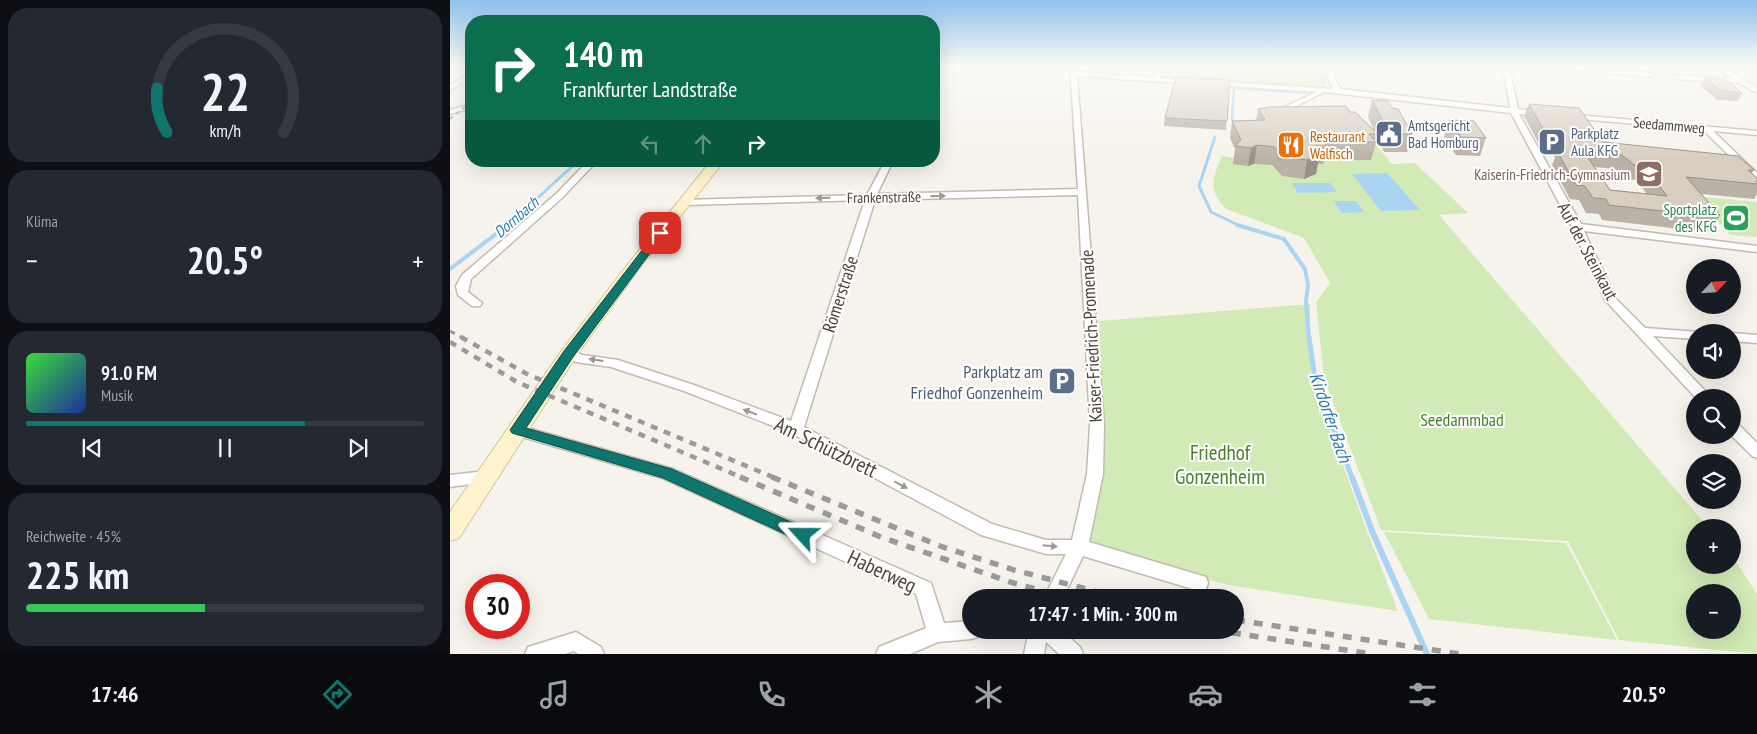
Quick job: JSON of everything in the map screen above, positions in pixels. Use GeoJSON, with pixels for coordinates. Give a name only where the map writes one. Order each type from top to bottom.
{"type":"FeatureCollection","features":[{"type":"Feature","properties":{"kind":"street","name":"Kaiser-Friedrich-Promenade"},"geometry":{"type":"LineString","coordinates":[[1057,589],[1078,547],[1095,474],[1097,425],[1083,192],[1075,97]]}},
{"type":"Feature","properties":{"kind":"street"},"geometry":{"type":"LineString","coordinates":[[1272,115],[1314,97]]}},
{"type":"Feature","properties":{"kind":"street","name":"Seedammweg"},"geometry":{"type":"LineString","coordinates":[[1386,97],[1553,115],[1757,133]]}},
{"type":"Feature","properties":{"kind":"street","name":"Auf der Steinkaut"},"geometry":{"type":"LineString","coordinates":[[1511,97],[1513,111],[1528,142],[1577,227],[1611,300],[1696,389]]}},
{"type":"Feature","properties":{"kind":"street"},"geometry":{"type":"LineString","coordinates":[[450,112],[465,108]]}},
{"type":"Feature","properties":{"kind":"street"},"geometry":{"type":"LineString","coordinates":[[1706,129],[1757,178]]}},
{"type":"Feature","properties":{"kind":"street"},"geometry":{"type":"LineString","coordinates":[[476,303],[462,293],[462,286],[466,277],[559,196],[587,167]]}},
{"type":"Feature","properties":{"kind":"street"},"geometry":{"type":"LineString","coordinates":[[450,531],[568,354],[633,267],[713,167]]}},
{"type":"Feature","properties":{"kind":"street","name":"Römerstraße"},"geometry":{"type":"LineString","coordinates":[[796,429],[872,197],[886,167]]}},
{"type":"Feature","properties":{"kind":"street","name":"Frankenstraße"},"geometry":{"type":"LineString","coordinates":[[686,202],[1083,192]]}},
{"type":"Feature","properties":{"kind":"street"},"geometry":{"type":"LineString","coordinates":[[1577,227],[1757,248]]}},
{"type":"Feature","properties":{"kind":"street"},"geometry":{"type":"LineString","coordinates":[[1642,332],[1686,334]]}},
{"type":"Feature","properties":{"kind":"street"},"geometry":{"type":"LineString","coordinates":[[1741,337],[1757,338]]}},
{"type":"Feature","properties":{"kind":"street","name":"Am Schützbrett"},"geometry":{"type":"LineString","coordinates":[[568,354],[580,359],[612,363],[655,377],[796,429],[986,530],[1046,547],[1078,547],[1199,583]]}},
{"type":"Feature","properties":{"kind":"street","name":"Haberweg"},"geometry":{"type":"LineString","coordinates":[[517,430],[667,473],[924,589],[937,633]]}},
{"type":"Feature","properties":{"kind":"street"},"geometry":{"type":"LineString","coordinates":[[1741,436],[1757,452]]}},
{"type":"Feature","properties":{"kind":"street"},"geometry":{"type":"LineString","coordinates":[[450,481],[486,477]]}},
{"type":"Feature","properties":{"kind":"street"},"geometry":{"type":"LineString","coordinates":[[886,654],[937,633],[962,631]]}},
{"type":"Feature","properties":{"kind":"street"},"geometry":{"type":"LineString","coordinates":[[1034,654],[1036,639]]}},
{"type":"Feature","properties":{"kind":"street"},"geometry":{"type":"LineString","coordinates":[[1056,639],[1072,654]]}},
{"type":"Feature","properties":{"kind":"street"},"geometry":{"type":"LineString","coordinates":[[535,654],[576,641],[594,654]]}},
{"type":"Feature","properties":{"kind":"green space","name":"Seedammbad"},"geometry":{"type":"Polygon","coordinates":[[[1358,123],[1392,164],[1415,163],[1468,213],[1439,215],[1686,501],[1686,509],[1692,509],[1701,519],[1686,519],[1686,574],[1741,574],[1741,569],[1757,594],[1757,654],[1619,640],[1568,541],[1381,530],[1324,378],[1316,302],[1330,283],[1304,238],[1226,209],[1220,202],[1214,190],[1214,178],[1222,156],[1240,159],[1230,138],[1358,123]]]}},
{"type":"Feature","properties":{"kind":"green space","name":"Sportplatz des KFG"},"geometry":{"type":"Polygon","coordinates":[[[1695,196],[1757,202],[1757,237],[1730,235],[1695,196]]]}},
{"type":"Feature","properties":{"kind":"green space","name":"Friedhof Gonzenheim"},"geometry":{"type":"Polygon","coordinates":[[[1310,304],[1311,378],[1398,611],[1234,586],[1156,568],[1089,548],[1105,455],[1099,321],[1310,304]]]}},
{"type":"Feature","properties":{"kind":"green space"},"geometry":{"type":"Polygon","coordinates":[[[1384,532],[1566,543],[1617,640],[1429,619],[1384,532]]]}},
{"type":"Feature","properties":{"kind":"water"},"geometry":{"type":"Polygon","coordinates":[[[1387,173],[1420,210],[1381,211],[1352,174],[1387,173]]]}},
{"type":"Feature","properties":{"kind":"water"},"geometry":{"type":"Polygon","coordinates":[[[1292,183],[1330,183],[1337,192],[1298,193],[1292,183]]]}},
{"type":"Feature","properties":{"kind":"water"},"geometry":{"type":"Polygon","coordinates":[[[1334,201],[1356,201],[1364,212],[1342,213],[1334,201]]]}},
{"type":"Feature","properties":{"kind":"building"},"geometry":{"type":"Polygon","coordinates":[[[1171,97],[1229,97],[1227,121],[1165,118],[1171,97]]]}},
{"type":"Feature","properties":{"kind":"building"},"geometry":{"type":"Polygon","coordinates":[[[1372,100],[1388,101],[1392,108],[1398,109],[1412,134],[1389,134],[1372,100]]]}},
{"type":"Feature","properties":{"kind":"building"},"geometry":{"type":"Polygon","coordinates":[[[1529,104],[1579,108],[1603,142],[1738,156],[1754,170],[1748,170],[1757,178],[1757,184],[1686,177],[1720,215],[1705,214],[1706,216],[1609,205],[1606,199],[1593,198],[1585,186],[1576,185],[1557,151],[1565,152],[1551,129],[1543,129],[1529,104]],[[1584,152],[1610,190],[1667,196],[1643,165],[1634,165],[1622,155],[1584,152]]]}},
{"type":"Feature","properties":{"kind":"building"},"geometry":{"type":"Polygon","coordinates":[[[1346,106],[1350,112],[1355,112],[1378,134],[1369,134],[1376,142],[1324,143],[1327,146],[1315,146],[1319,156],[1307,160],[1285,157],[1275,147],[1257,145],[1251,148],[1235,146],[1241,140],[1232,121],[1265,120],[1258,109],[1270,107],[1346,106]]]}},
{"type":"Feature","properties":{"kind":"building"},"geometry":{"type":"Polygon","coordinates":[[[1449,120],[1474,121],[1486,138],[1461,137],[1449,120]]]}},
{"type":"Feature","properties":{"kind":"waterway","name":"Kirdorfer Bach"},"geometry":{"type":"LineString","coordinates":[[1232,120],[1233,97]]}},
{"type":"Feature","properties":{"kind":"waterway","name":"Kirdorfer Bach"},"geometry":{"type":"LineString","coordinates":[[1215,137],[1199,186],[1211,212],[1239,226]]}},
{"type":"Feature","properties":{"kind":"waterway","name":"Dornbach"},"geometry":{"type":"LineString","coordinates":[[507,226],[571,167]]}},
{"type":"Feature","properties":{"kind":"waterway","name":"Dornbach"},"geometry":{"type":"LineString","coordinates":[[450,269],[508,225]]}},
{"type":"Feature","properties":{"kind":"waterway","name":"Kirdorfer Bach"},"geometry":{"type":"LineString","coordinates":[[1239,226],[1284,239],[1305,269],[1308,285],[1306,301],[1309,338]]}},
{"type":"Feature","properties":{"kind":"waterway","name":"Kirdorfer Bach"},"geometry":{"type":"LineString","coordinates":[[1309,337],[1315,379],[1352,478]]}},
{"type":"Feature","properties":{"kind":"waterway","name":"Kirdorfer Bach"},"geometry":{"type":"LineString","coordinates":[[1352,477],[1372,531],[1427,654]]}},
{"type":"Feature","properties":{"kind":"railway"},"geometry":{"type":"LineString","coordinates":[[450,119],[465,107]]}},
{"type":"Feature","properties":{"kind":"railway"},"geometry":{"type":"LineString","coordinates":[[450,331],[463,338]]}},
{"type":"Feature","properties":{"kind":"railway"},"geometry":{"type":"LineString","coordinates":[[461,337],[527,374],[775,478]]}},
{"type":"Feature","properties":{"kind":"railway"},"geometry":{"type":"LineString","coordinates":[[450,342],[517,382],[743,478]]}},
{"type":"Feature","properties":{"kind":"railway"},"geometry":{"type":"LineString","coordinates":[[740,477],[881,537],[1035,589]]}},
{"type":"Feature","properties":{"kind":"railway"},"geometry":{"type":"LineString","coordinates":[[772,477],[940,546],[1014,570],[1087,589]]}},
{"type":"Feature","properties":{"kind":"railway"},"geometry":{"type":"LineString","coordinates":[[1244,621],[1460,654]]}},
{"type":"Feature","properties":{"kind":"railway"},"geometry":{"type":"LineString","coordinates":[[1244,635],[1372,654]]}},
{"type":"Feature","properties":{"kind":"place","name":"Amtsgericht Bad Homburg"},"geometry":{"type":"Point","coordinates":[1389,134]}},
{"type":"Feature","properties":{"kind":"place","name":"Parkplatz Aula KFG"},"geometry":{"type":"Point","coordinates":[1552,142]}},
{"type":"Feature","properties":{"kind":"place","name":"Restaurant Walfisch"},"geometry":{"type":"Point","coordinates":[1291,145]}},
{"type":"Feature","properties":{"kind":"place","name":"Kaiserin-Friedrich-Gymnasium"},"geometry":{"type":"Point","coordinates":[1649,174]}},
{"type":"Feature","properties":{"kind":"place","name":"Sportplatz des KFG"},"geometry":{"type":"Point","coordinates":[1736,218]}},
{"type":"Feature","properties":{"kind":"place","name":"Parkplatz am Friedhof Gonzenheim"},"geometry":{"type":"Point","coordinates":[1062,381]}},
{"type":"Feature","properties":{"kind":"route"},"geometry":{"type":"LineString","coordinates":[[660,233],[568,354],[517,430],[667,473],[803,535]]}}]}
